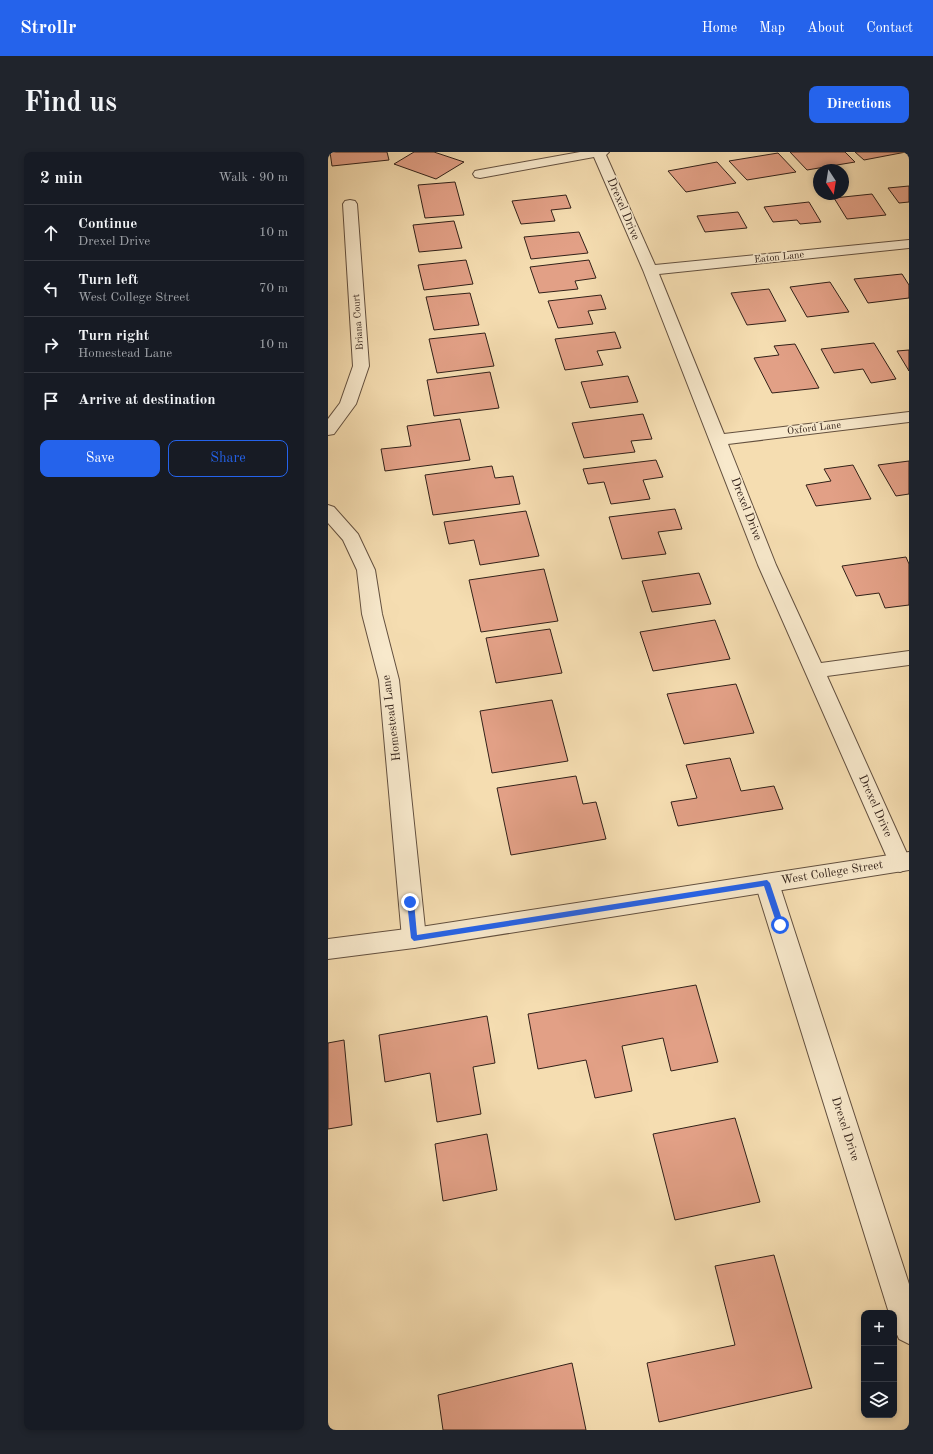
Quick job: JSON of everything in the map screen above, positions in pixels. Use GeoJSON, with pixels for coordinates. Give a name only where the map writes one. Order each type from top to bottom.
{"type":"FeatureCollection","features":[{"type":"Feature","properties":{"kind":"street"},"geometry":{"type":"LineString","coordinates":[[480,174],[601,152]]}},
{"type":"Feature","properties":{"kind":"street","name":"Drexel Drive"},"geometry":{"type":"LineString","coordinates":[[601,152],[650,270],[767,565],[814,671],[904,862]]}},
{"type":"Feature","properties":{"kind":"street","name":"Briana Court"},"geometry":{"type":"LineString","coordinates":[[328,430],[348,404],[361,366],[350,204]]}},
{"type":"Feature","properties":{"kind":"street","name":"Eaton Lane"},"geometry":{"type":"LineString","coordinates":[[650,270],[909,244]]}},
{"type":"Feature","properties":{"kind":"street","name":"Oxford Lane"},"geometry":{"type":"LineString","coordinates":[[718,440],[909,417]]}},
{"type":"Feature","properties":{"kind":"street","name":"Homestead Lane"},"geometry":{"type":"LineString","coordinates":[[328,512],[351,538],[366,570],[372,614],[389,680],[414,938]]}},
{"type":"Feature","properties":{"kind":"street"},"geometry":{"type":"LineString","coordinates":[[814,671],[909,658]]}},
{"type":"Feature","properties":{"kind":"street","name":"West College Street"},"geometry":{"type":"LineString","coordinates":[[328,949],[414,938],[904,862]]}},
{"type":"Feature","properties":{"kind":"street","name":"Drexel Drive"},"geometry":{"type":"LineString","coordinates":[[767,883],[909,1329]]}},
{"type":"Feature","properties":{"kind":"building"},"geometry":{"type":"Polygon","coordinates":[[[330,152],[387,152],[389,160],[332,166],[330,152]]]}},
{"type":"Feature","properties":{"kind":"building"},"geometry":{"type":"Polygon","coordinates":[[[414,152],[434,152],[464,162],[436,179],[394,164],[414,152]]]}},
{"type":"Feature","properties":{"kind":"building"},"geometry":{"type":"Polygon","coordinates":[[[790,152],[845,152],[855,162],[843,164],[813,164],[813,169],[807,170],[790,152]]]}},
{"type":"Feature","properties":{"kind":"building"},"geometry":{"type":"Polygon","coordinates":[[[855,152],[906,152],[864,160],[855,152]]]}},
{"type":"Feature","properties":{"kind":"building"},"geometry":{"type":"Polygon","coordinates":[[[778,153],[796,172],[747,180],[729,161],[778,153]]]}},
{"type":"Feature","properties":{"kind":"building"},"geometry":{"type":"Polygon","coordinates":[[[717,162],[736,183],[686,192],[668,171],[717,162]]]}},
{"type":"Feature","properties":{"kind":"building"},"geometry":{"type":"Polygon","coordinates":[[[455,182],[464,215],[425,218],[418,185],[455,182]]]}},
{"type":"Feature","properties":{"kind":"building"},"geometry":{"type":"Polygon","coordinates":[[[909,186],[909,202],[899,203],[888,188],[909,186]]]}},
{"type":"Feature","properties":{"kind":"building"},"geometry":{"type":"Polygon","coordinates":[[[872,194],[886,215],[847,219],[835,200],[849,200],[849,196],[872,194]]]}},
{"type":"Feature","properties":{"kind":"building"},"geometry":{"type":"Polygon","coordinates":[[[566,195],[571,208],[551,210],[555,221],[521,224],[512,201],[566,195]]]}},
{"type":"Feature","properties":{"kind":"building"},"geometry":{"type":"Polygon","coordinates":[[[809,202],[821,222],[800,224],[797,220],[773,222],[764,207],[809,202]]]}},
{"type":"Feature","properties":{"kind":"building"},"geometry":{"type":"Polygon","coordinates":[[[738,212],[747,228],[705,232],[697,216],[738,212]]]}},
{"type":"Feature","properties":{"kind":"building"},"geometry":{"type":"Polygon","coordinates":[[[454,221],[462,248],[419,252],[413,225],[454,221]]]}},
{"type":"Feature","properties":{"kind":"building"},"geometry":{"type":"Polygon","coordinates":[[[579,232],[588,253],[531,259],[524,237],[579,232]]]}},
{"type":"Feature","properties":{"kind":"building"},"geometry":{"type":"Polygon","coordinates":[[[466,260],[473,284],[424,290],[418,265],[466,260]]]}},
{"type":"Feature","properties":{"kind":"building"},"geometry":{"type":"Polygon","coordinates":[[[589,260],[596,278],[575,281],[578,289],[539,293],[530,267],[589,260]]]}},
{"type":"Feature","properties":{"kind":"building"},"geometry":{"type":"Polygon","coordinates":[[[902,274],[909,285],[909,298],[868,303],[854,279],[902,274]]]}},
{"type":"Feature","properties":{"kind":"building"},"geometry":{"type":"Polygon","coordinates":[[[830,282],[849,312],[807,317],[790,287],[830,282]]]}},
{"type":"Feature","properties":{"kind":"building"},"geometry":{"type":"Polygon","coordinates":[[[769,289],[786,321],[747,325],[731,293],[769,289]]]}},
{"type":"Feature","properties":{"kind":"building"},"geometry":{"type":"Polygon","coordinates":[[[470,293],[479,325],[434,330],[426,297],[470,293]]]}},
{"type":"Feature","properties":{"kind":"building"},"geometry":{"type":"Polygon","coordinates":[[[601,295],[606,309],[588,311],[593,324],[558,328],[548,301],[601,295]]]}},
{"type":"Feature","properties":{"kind":"building"},"geometry":{"type":"Polygon","coordinates":[[[615,332],[621,348],[597,351],[603,365],[565,370],[555,339],[615,332]]]}},
{"type":"Feature","properties":{"kind":"building"},"geometry":{"type":"Polygon","coordinates":[[[485,333],[494,366],[437,373],[429,339],[485,333]]]}},
{"type":"Feature","properties":{"kind":"building"},"geometry":{"type":"Polygon","coordinates":[[[874,343],[896,379],[871,383],[863,369],[834,373],[821,349],[874,343]]]}},
{"type":"Feature","properties":{"kind":"building"},"geometry":{"type":"Polygon","coordinates":[[[795,344],[819,388],[772,393],[754,358],[779,355],[774,346],[795,344]]]}},
{"type":"Feature","properties":{"kind":"building"},"geometry":{"type":"Polygon","coordinates":[[[909,350],[909,371],[897,351],[909,350]]]}},
{"type":"Feature","properties":{"kind":"building"},"geometry":{"type":"Polygon","coordinates":[[[490,372],[499,408],[434,416],[427,380],[490,372]]]}},
{"type":"Feature","properties":{"kind":"building"},"geometry":{"type":"Polygon","coordinates":[[[628,376],[638,402],[590,408],[581,382],[628,376]]]}},
{"type":"Feature","properties":{"kind":"building"},"geometry":{"type":"Polygon","coordinates":[[[643,414],[652,439],[631,441],[635,452],[584,458],[572,423],[643,414]]]}},
{"type":"Feature","properties":{"kind":"building"},"geometry":{"type":"Polygon","coordinates":[[[460,419],[470,460],[385,471],[381,449],[411,446],[407,426],[460,419]]]}},
{"type":"Feature","properties":{"kind":"building"},"geometry":{"type":"Polygon","coordinates":[[[656,460],[663,477],[643,480],[650,499],[611,504],[604,482],[588,484],[583,469],[656,460]]]}},
{"type":"Feature","properties":{"kind":"building"},"geometry":{"type":"Polygon","coordinates":[[[909,461],[909,494],[896,496],[878,465],[909,461]]]}},
{"type":"Feature","properties":{"kind":"building"},"geometry":{"type":"Polygon","coordinates":[[[853,465],[871,499],[816,506],[806,485],[831,481],[824,469],[853,465]]]}},
{"type":"Feature","properties":{"kind":"building"},"geometry":{"type":"Polygon","coordinates":[[[492,466],[495,478],[513,476],[520,504],[433,515],[425,475],[492,466]]]}},
{"type":"Feature","properties":{"kind":"building"},"geometry":{"type":"Polygon","coordinates":[[[675,509],[682,529],[658,532],[666,554],[622,559],[609,517],[675,509]]]}},
{"type":"Feature","properties":{"kind":"building"},"geometry":{"type":"Polygon","coordinates":[[[526,511],[539,556],[480,565],[474,540],[449,544],[444,522],[526,511]]]}},
{"type":"Feature","properties":{"kind":"building"},"geometry":{"type":"Polygon","coordinates":[[[906,557],[909,564],[909,605],[885,608],[879,593],[856,596],[842,566],[906,557]]]}},
{"type":"Feature","properties":{"kind":"building"},"geometry":{"type":"Polygon","coordinates":[[[544,569],[558,621],[481,632],[469,580],[544,569]]]}},
{"type":"Feature","properties":{"kind":"building"},"geometry":{"type":"Polygon","coordinates":[[[699,573],[711,604],[652,612],[642,581],[699,573]]]}},
{"type":"Feature","properties":{"kind":"building"},"geometry":{"type":"Polygon","coordinates":[[[715,620],[730,659],[653,671],[640,632],[715,620]]]}},
{"type":"Feature","properties":{"kind":"building"},"geometry":{"type":"Polygon","coordinates":[[[550,629],[562,673],[496,683],[486,638],[550,629]]]}},
{"type":"Feature","properties":{"kind":"building"},"geometry":{"type":"Polygon","coordinates":[[[736,684],[754,733],[684,744],[667,694],[736,684]]]}},
{"type":"Feature","properties":{"kind":"building"},"geometry":{"type":"Polygon","coordinates":[[[552,700],[568,761],[492,773],[480,711],[552,700]]]}},
{"type":"Feature","properties":{"kind":"building"},"geometry":{"type":"Polygon","coordinates":[[[730,758],[741,791],[774,786],[783,809],[678,826],[671,802],[697,798],[686,765],[730,758]]]}},
{"type":"Feature","properties":{"kind":"building"},"geometry":{"type":"Polygon","coordinates":[[[576,776],[583,804],[596,802],[606,839],[511,855],[497,788],[576,776]]]}},
{"type":"Feature","properties":{"kind":"building"},"geometry":{"type":"Polygon","coordinates":[[[696,985],[718,1062],[671,1071],[663,1038],[622,1046],[632,1091],[595,1098],[586,1060],[538,1069],[528,1014],[696,985]]]}},
{"type":"Feature","properties":{"kind":"building"},"geometry":{"type":"Polygon","coordinates":[[[487,1016],[495,1063],[473,1067],[481,1114],[437,1122],[430,1073],[385,1082],[379,1035],[487,1016]]]}},
{"type":"Feature","properties":{"kind":"building"},"geometry":{"type":"Polygon","coordinates":[[[344,1040],[352,1125],[328,1129],[328,1043],[344,1040]]]}},
{"type":"Feature","properties":{"kind":"building"},"geometry":{"type":"Polygon","coordinates":[[[735,1118],[760,1202],[675,1220],[653,1134],[735,1118]]]}},
{"type":"Feature","properties":{"kind":"building"},"geometry":{"type":"Polygon","coordinates":[[[487,1134],[497,1190],[443,1201],[435,1144],[487,1134]]]}},
{"type":"Feature","properties":{"kind":"building"},"geometry":{"type":"Polygon","coordinates":[[[774,1255],[812,1388],[659,1422],[647,1363],[735,1345],[715,1266],[774,1255]]]}},
{"type":"Feature","properties":{"kind":"building"},"geometry":{"type":"Polygon","coordinates":[[[572,1363],[586,1430],[443,1430],[438,1395],[572,1363]]]}},
{"type":"Feature","properties":{"kind":"route"},"geometry":{"type":"LineString","coordinates":[[410,902],[414,938],[767,883],[780,925]]}}]}
